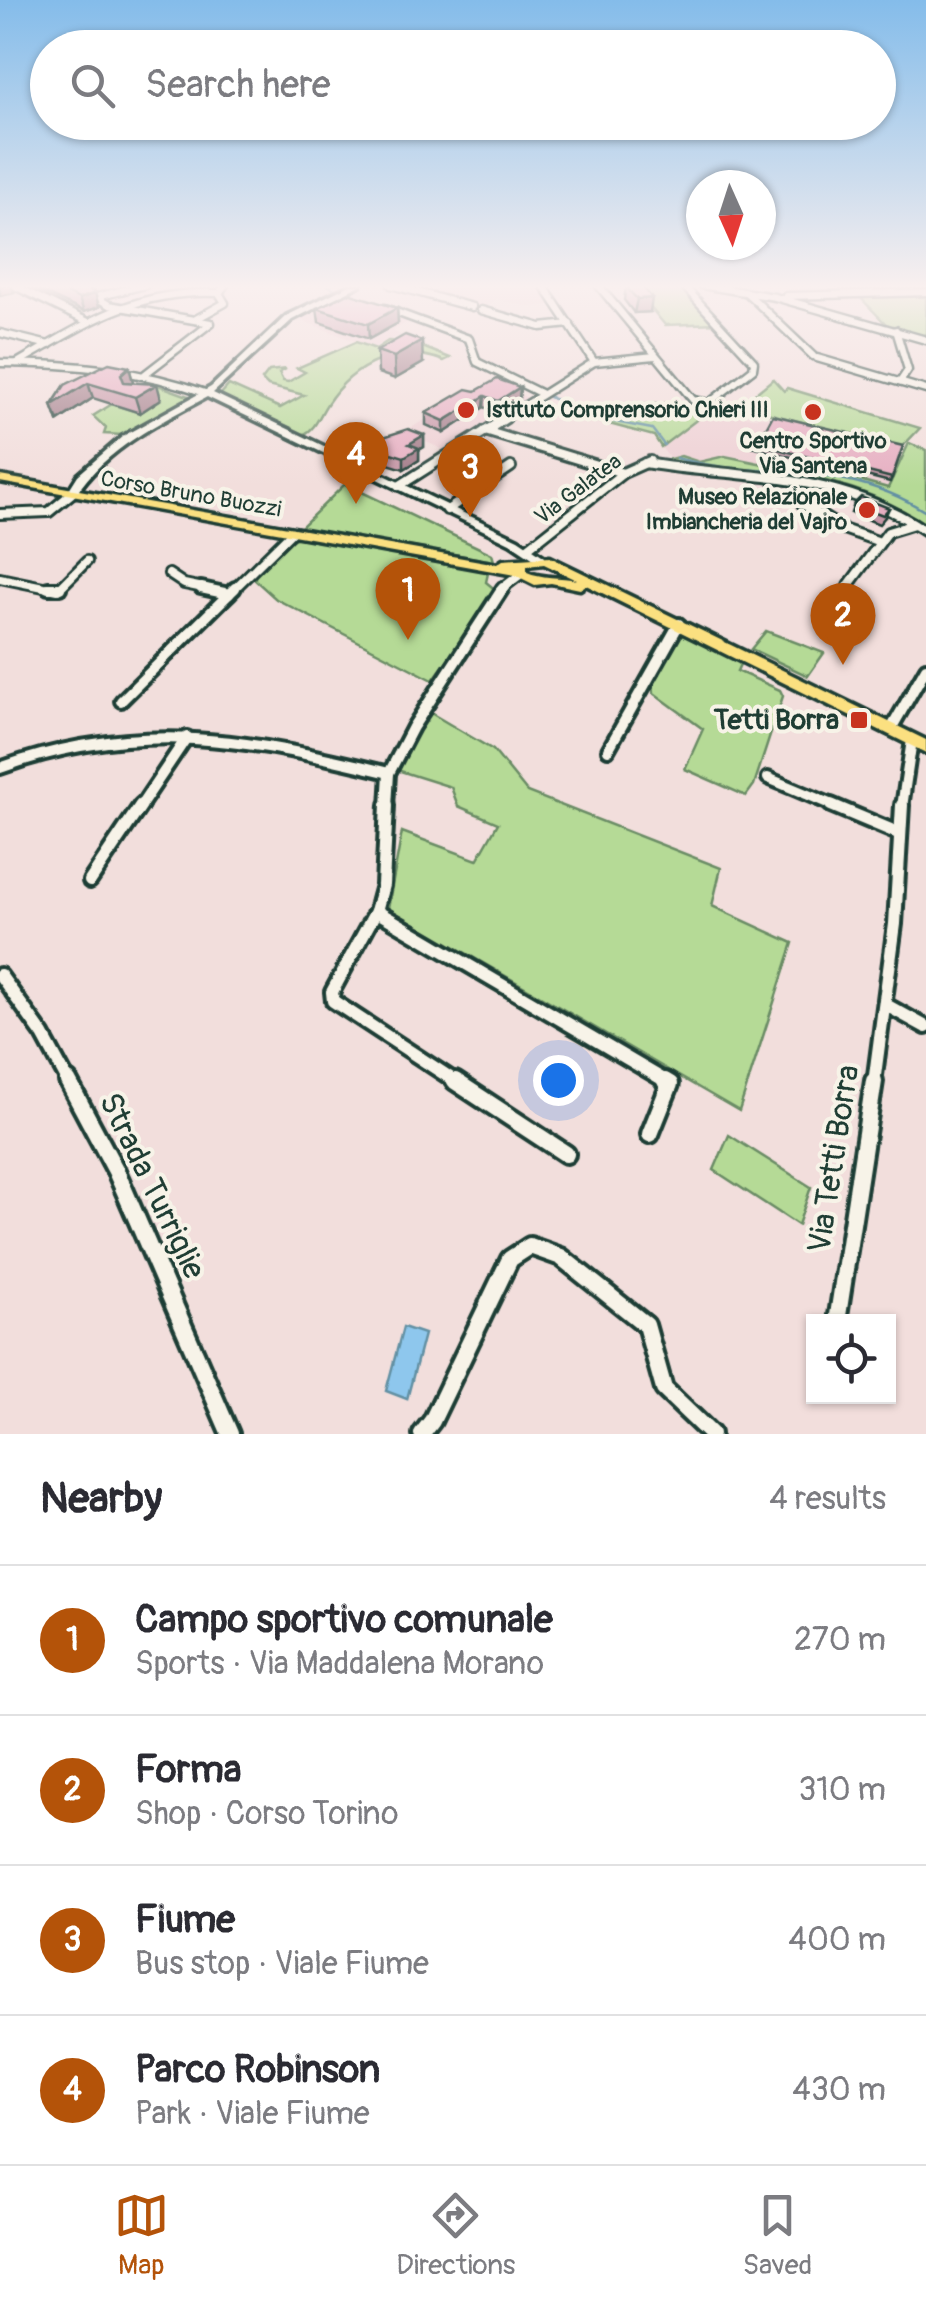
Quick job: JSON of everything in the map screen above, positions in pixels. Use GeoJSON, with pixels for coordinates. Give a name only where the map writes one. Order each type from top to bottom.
{"type":"FeatureCollection","features":[{"type":"Feature","properties":{"kind":"main road","name":"Corso Bruno Buozzi"},"geometry":{"type":"LineString","coordinates":[[0,479],[292,532],[494,564],[527,563]]}},
{"type":"Feature","properties":{"kind":"main road"},"geometry":{"type":"LineString","coordinates":[[527,563],[535,582],[553,573]]}},
{"type":"Feature","properties":{"kind":"main road"},"geometry":{"type":"LineString","coordinates":[[527,563],[616,594],[919,744]]}},
{"type":"Feature","properties":{"kind":"street"},"geometry":{"type":"LineString","coordinates":[[17,362],[36,352]]}},
{"type":"Feature","properties":{"kind":"street"},"geometry":{"type":"LineString","coordinates":[[138,386],[176,352]]}},
{"type":"Feature","properties":{"kind":"street"},"geometry":{"type":"LineString","coordinates":[[0,514],[52,512],[68,501],[82,477],[128,436],[208,394],[253,352]]}},
{"type":"Feature","properties":{"kind":"street"},"geometry":{"type":"LineString","coordinates":[[473,352],[477,362],[542,394]]}},
{"type":"Feature","properties":{"kind":"street"},"geometry":{"type":"LineString","coordinates":[[588,352],[594,362]]}},
{"type":"Feature","properties":{"kind":"street"},"geometry":{"type":"LineString","coordinates":[[652,352],[697,402],[709,404],[752,369],[754,362],[745,352]]}},
{"type":"Feature","properties":{"kind":"street"},"geometry":{"type":"LineString","coordinates":[[810,352],[815,357],[926,390]]}},
{"type":"Feature","properties":{"kind":"street"},"geometry":{"type":"LineString","coordinates":[[900,382],[908,370],[903,352]]}},
{"type":"Feature","properties":{"kind":"street"},"geometry":{"type":"LineString","coordinates":[[398,486],[594,362],[655,356]]}},
{"type":"Feature","properties":{"kind":"street"},"geometry":{"type":"LineString","coordinates":[[0,362],[92,366],[174,380],[500,536],[527,563]]}},
{"type":"Feature","properties":{"kind":"street"},"geometry":{"type":"LineString","coordinates":[[485,431],[622,473]]}},
{"type":"Feature","properties":{"kind":"street","name":"Via Galatea"},"geometry":{"type":"LineString","coordinates":[[389,773],[413,727],[502,589],[622,473],[648,462],[711,474],[779,476],[880,502],[914,524]]}},
{"type":"Feature","properties":{"kind":"street"},"geometry":{"type":"LineString","coordinates":[[447,510],[511,466]]}},
{"type":"Feature","properties":{"kind":"street"},"geometry":{"type":"LineString","coordinates":[[801,503],[843,529],[880,542]]}},
{"type":"Feature","properties":{"kind":"street"},"geometry":{"type":"LineString","coordinates":[[848,586],[888,532],[914,524],[926,531]]}},
{"type":"Feature","properties":{"kind":"street"},"geometry":{"type":"LineString","coordinates":[[121,702],[292,532]]}},
{"type":"Feature","properties":{"kind":"street"},"geometry":{"type":"LineString","coordinates":[[0,578],[58,590],[87,561]]}},
{"type":"Feature","properties":{"kind":"street"},"geometry":{"type":"LineString","coordinates":[[169,574],[184,584],[228,594]]}},
{"type":"Feature","properties":{"kind":"street"},"geometry":{"type":"LineString","coordinates":[[608,750],[679,624]]}},
{"type":"Feature","properties":{"kind":"street"},"geometry":{"type":"LineString","coordinates":[[891,728],[926,668]]}},
{"type":"Feature","properties":{"kind":"street"},"geometry":{"type":"LineString","coordinates":[[90,881],[187,738]]}},
{"type":"Feature","properties":{"kind":"street"},"geometry":{"type":"LineString","coordinates":[[0,768],[33,754],[87,742],[187,738],[292,748],[389,773],[383,885],[376,911],[332,992],[334,1001],[566,1154]]}},
{"type":"Feature","properties":{"kind":"street","name":"Via Tetti Borra"},"geometry":{"type":"LineString","coordinates":[[838,1314],[886,1006],[895,924],[898,834],[919,744]]}},
{"type":"Feature","properties":{"kind":"street"},"geometry":{"type":"LineString","coordinates":[[768,778],[898,834]]}},
{"type":"Feature","properties":{"kind":"street"},"geometry":{"type":"LineString","coordinates":[[376,911],[670,1084],[650,1134]]}},
{"type":"Feature","properties":{"kind":"street","name":"Strada Turriglie"},"geometry":{"type":"LineString","coordinates":[[0,975],[42,1034],[116,1171],[230,1434]]}},
{"type":"Feature","properties":{"kind":"street"},"geometry":{"type":"LineString","coordinates":[[886,1006],[926,1027]]}},
{"type":"Feature","properties":{"kind":"street"},"geometry":{"type":"LineString","coordinates":[[422,1434],[432,1421],[510,1260],[530,1246],[560,1257],[646,1325],[664,1388],[711,1434]]}},
{"type":"Feature","properties":{"kind":"shaded area"},"geometry":{"type":"Polygon","coordinates":[[[493,380],[529,399],[442,449],[404,432],[493,380]]]}},
{"type":"Feature","properties":{"kind":"shaded area"},"geometry":{"type":"Polygon","coordinates":[[[706,414],[777,418],[905,449],[888,488],[845,476],[802,472],[725,456],[699,462],[681,456],[670,459],[661,447],[706,414]]]}},
{"type":"Feature","properties":{"kind":"green space"},"geometry":{"type":"Polygon","coordinates":[[[333,352],[435,352],[450,358],[444,361],[410,354],[364,368],[338,390],[314,426],[303,435],[220,395],[229,385],[280,408],[304,395],[268,386],[262,380],[269,371],[286,369],[279,373],[288,382],[305,372],[297,368],[333,352]]]}},
{"type":"Feature","properties":{"kind":"green space","name":"Centro Sportivo Via Santena"},"geometry":{"type":"Polygon","coordinates":[[[773,379],[784,391],[787,388],[920,428],[901,448],[740,406],[773,379]]]}},
{"type":"Feature","properties":{"kind":"green space"},"geometry":{"type":"Polygon","coordinates":[[[147,381],[191,397],[123,435],[104,434],[106,428],[93,416],[112,404],[140,413],[143,384],[147,381]]]}},
{"type":"Feature","properties":{"kind":"green space"},"geometry":{"type":"Polygon","coordinates":[[[697,404],[712,408],[661,447],[654,436],[583,417],[565,407],[594,410],[668,405],[663,407],[671,416],[687,413],[685,410],[697,404]]]}},
{"type":"Feature","properties":{"kind":"green space"},"geometry":{"type":"Polygon","coordinates":[[[909,443],[926,450],[926,524],[874,496],[818,479],[779,472],[710,469],[670,459],[681,456],[699,462],[725,456],[802,472],[845,476],[888,488],[909,443]]]}},
{"type":"Feature","properties":{"kind":"green space"},"geometry":{"type":"Polygon","coordinates":[[[345,484],[492,554],[494,561],[300,528],[345,484]]]}},
{"type":"Feature","properties":{"kind":"green space"},"geometry":{"type":"Polygon","coordinates":[[[299,537],[489,569],[486,582],[497,591],[433,680],[276,599],[255,580],[255,575],[290,540],[299,537]]]}},
{"type":"Feature","properties":{"kind":"green space"},"geometry":{"type":"Polygon","coordinates":[[[680,631],[741,662],[737,671],[780,690],[783,696],[754,785],[746,796],[685,769],[703,729],[654,693],[653,678],[680,631]]]}},
{"type":"Feature","properties":{"kind":"green space"},"geometry":{"type":"Polygon","coordinates":[[[766,631],[824,653],[808,676],[751,649],[766,631]]]}},
{"type":"Feature","properties":{"kind":"green space"},"geometry":{"type":"Polygon","coordinates":[[[429,712],[493,750],[527,792],[721,868],[712,906],[793,943],[739,1111],[388,908],[402,832],[477,860],[498,823],[458,806],[451,787],[397,770],[429,712]]]}},
{"type":"Feature","properties":{"kind":"green space"},"geometry":{"type":"Polygon","coordinates":[[[729,1135],[811,1187],[798,1225],[714,1170],[729,1135]]]}},
{"type":"Feature","properties":{"kind":"water"},"geometry":{"type":"Polygon","coordinates":[[[403,1327],[424,1334],[407,1399],[386,1391],[403,1327]]]}},
{"type":"Feature","properties":{"kind":"building"},"geometry":{"type":"Polygon","coordinates":[[[109,363],[129,367],[121,374],[124,382],[157,384],[135,397],[88,383],[52,405],[65,385],[109,363]]]}},
{"type":"Feature","properties":{"kind":"building"},"geometry":{"type":"Polygon","coordinates":[[[497,379],[520,387],[498,401],[485,396],[444,421],[426,413],[467,389],[476,391],[497,379]]]}},
{"type":"Feature","properties":{"kind":"building"},"geometry":{"type":"Polygon","coordinates":[[[773,415],[903,446],[892,478],[753,443],[773,415]]]}},
{"type":"Feature","properties":{"kind":"building"},"geometry":{"type":"Polygon","coordinates":[[[408,429],[424,435],[409,444],[419,448],[404,457],[374,448],[377,439],[408,429]]]}},
{"type":"Feature","properties":{"kind":"building"},"geometry":{"type":"Polygon","coordinates":[[[861,497],[889,508],[883,515],[854,504],[861,497]]]}},
{"type":"Feature","properties":{"kind":"waterway"},"geometry":{"type":"LineString","coordinates":[[547,396],[599,419],[652,429],[664,445]]}},
{"type":"Feature","properties":{"kind":"waterway"},"geometry":{"type":"LineString","coordinates":[[676,458],[864,484],[926,512]]}},
{"type":"Feature","properties":{"kind":"place","name":"Istituto Comprensorio Chieri III"},"geometry":{"type":"Point","coordinates":[466,410]}},
{"type":"Feature","properties":{"kind":"place","name":"Centro Sportivo Via Santena"},"geometry":{"type":"Point","coordinates":[813,412]}},
{"type":"Feature","properties":{"kind":"place","name":"Parco Robinson"},"geometry":{"type":"Point","coordinates":[356,504]}},
{"type":"Feature","properties":{"kind":"place","name":"Museo Relazionale Imbiancheria del Vajro"},"geometry":{"type":"Point","coordinates":[867,510]}},
{"type":"Feature","properties":{"kind":"place","name":"Fiume"},"geometry":{"type":"Point","coordinates":[470,517]}},
{"type":"Feature","properties":{"kind":"place","name":"Campo sportivo comunale"},"geometry":{"type":"Point","coordinates":[408,640]}},
{"type":"Feature","properties":{"kind":"place","name":"Forma"},"geometry":{"type":"Point","coordinates":[843,665]}},
{"type":"Feature","properties":{"kind":"place","name":"Tetti Borra"},"geometry":{"type":"Point","coordinates":[859,720]}}]}
